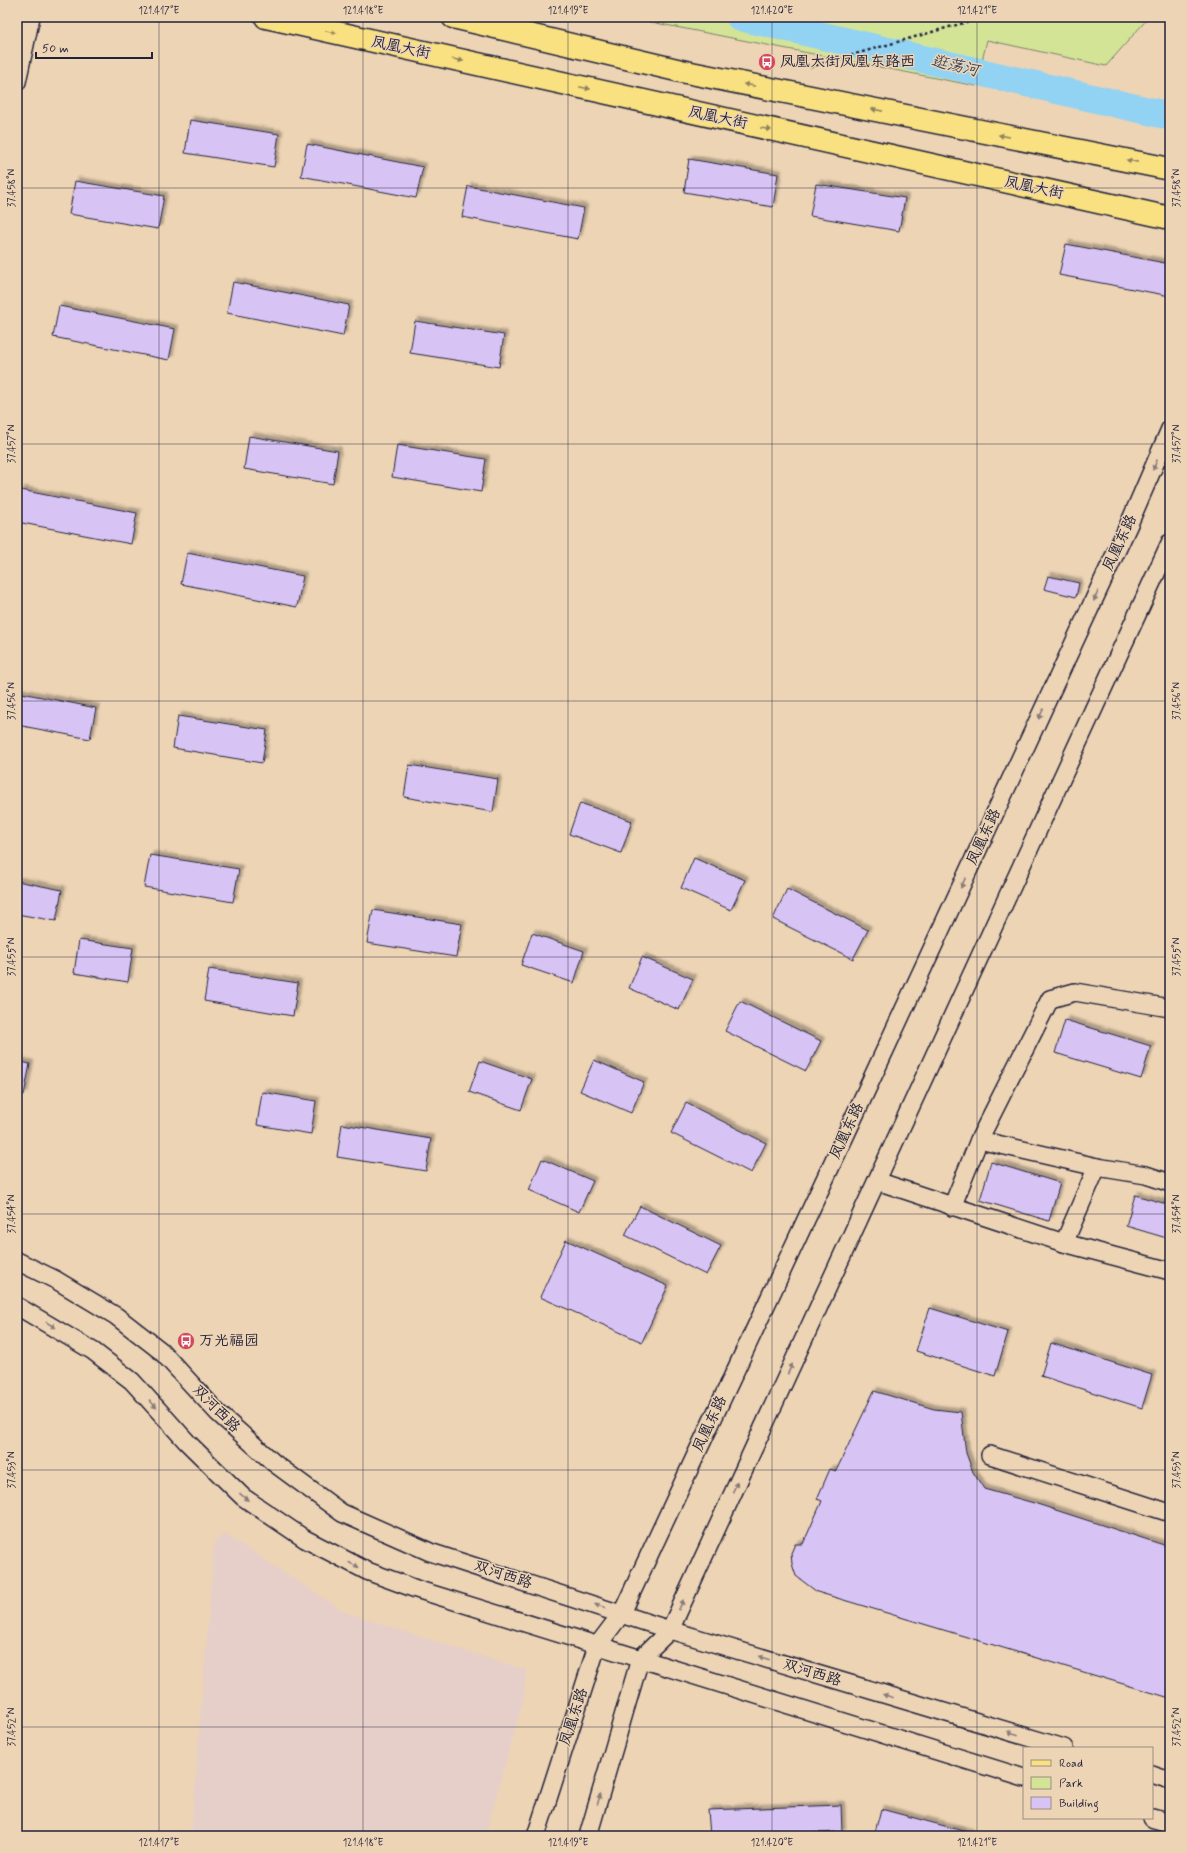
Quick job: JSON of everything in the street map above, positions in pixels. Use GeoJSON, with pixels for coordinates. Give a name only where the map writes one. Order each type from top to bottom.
{"type":"FeatureCollection","features":[{"type":"Feature","properties":{"kind":"main road","name":"凤凰大街"},"geometry":{"type":"LineString","coordinates":[[266,17],[1170,218]]}},
{"type":"Feature","properties":{"kind":"main road"},"geometry":{"type":"LineString","coordinates":[[453,17],[681,71],[1170,169]]}},
{"type":"Feature","properties":{"kind":"street"},"geometry":{"type":"LineString","coordinates":[[17,82],[31,17]]}},
{"type":"Feature","properties":{"kind":"street","name":"凤凰东路"},"geometry":{"type":"LineString","coordinates":[[536,1836],[597,1646],[622,1613],[1122,538],[1170,429]]}},
{"type":"Feature","properties":{"kind":"street"},"geometry":{"type":"LineString","coordinates":[[588,1836],[640,1659],[670,1630],[1170,543]]}},
{"type":"Feature","properties":{"kind":"street"},"geometry":{"type":"LineString","coordinates":[[952,1207],[979,1140],[1050,999],[1074,992],[1170,1008]]}},
{"type":"Feature","properties":{"kind":"street"},"geometry":{"type":"LineString","coordinates":[[979,1140],[1097,1167],[1146,1175],[1170,1183]]}},
{"type":"Feature","properties":{"kind":"street"},"geometry":{"type":"LineString","coordinates":[[1064,1243],[1097,1167]]}},
{"type":"Feature","properties":{"kind":"street"},"geometry":{"type":"LineString","coordinates":[[877,1181],[1064,1243],[1170,1271]]}},
{"type":"Feature","properties":{"kind":"street","name":"双河西路"},"geometry":{"type":"LineString","coordinates":[[17,1261],[56,1280],[122,1321],[161,1351],[218,1413],[274,1463],[342,1513],[430,1552],[622,1613],[670,1630],[1061,1747]]}},
{"type":"Feature","properties":{"kind":"street"},"geometry":{"type":"LineString","coordinates":[[17,1306],[93,1351],[132,1381],[187,1442],[243,1497],[305,1539],[367,1571],[416,1589],[1023,1778]]}},
{"type":"Feature","properties":{"kind":"street"},"geometry":{"type":"LineString","coordinates":[[990,1455],[1170,1513]]}},
{"type":"Feature","properties":{"kind":"street"},"geometry":{"type":"LineString","coordinates":[[1153,1774],[1170,1780]]}},
{"type":"Feature","properties":{"kind":"street"},"geometry":{"type":"LineString","coordinates":[[1153,1818],[1170,1824]]}},
{"type":"Feature","properties":{"kind":"path"},"geometry":{"type":"LineString","coordinates":[[810,67],[967,22],[978,17]]}},
{"type":"Feature","properties":{"kind":"shaded area"},"geometry":{"type":"Polygon","coordinates":[[[225,1534],[347,1613],[526,1670],[524,1698],[485,1836],[191,1836],[214,1541],[225,1534]]]}},
{"type":"Feature","properties":{"kind":"green space"},"geometry":{"type":"Polygon","coordinates":[[[625,17],[1149,17],[1106,66],[987,40],[976,86],[625,17]]]}},
{"type":"Feature","properties":{"kind":"building"},"geometry":{"type":"Polygon","coordinates":[[[190,120],[279,134],[274,167],[185,153],[190,120]]]}},
{"type":"Feature","properties":{"kind":"building"},"geometry":{"type":"Polygon","coordinates":[[[307,144],[423,167],[416,198],[301,176],[307,144]]]}},
{"type":"Feature","properties":{"kind":"building"},"geometry":{"type":"Polygon","coordinates":[[[689,159],[778,174],[773,207],[684,192],[689,159]]]}},
{"type":"Feature","properties":{"kind":"building"},"geometry":{"type":"Polygon","coordinates":[[[75,181],[164,196],[158,229],[69,214],[75,181]]]}},
{"type":"Feature","properties":{"kind":"building"},"geometry":{"type":"Polygon","coordinates":[[[816,184],[905,198],[899,231],[810,216],[816,184]]]}},
{"type":"Feature","properties":{"kind":"building"},"geometry":{"type":"Polygon","coordinates":[[[468,186],[584,208],[578,239],[462,217],[468,186]]]}},
{"type":"Feature","properties":{"kind":"building"},"geometry":{"type":"Polygon","coordinates":[[[1066,244],[1170,264],[1170,296],[1059,275],[1066,244]]]}},
{"type":"Feature","properties":{"kind":"building"},"geometry":{"type":"Polygon","coordinates":[[[233,282],[349,305],[343,336],[227,313],[233,282]]]}},
{"type":"Feature","properties":{"kind":"building"},"geometry":{"type":"Polygon","coordinates":[[[59,306],[175,329],[169,360],[53,337],[59,306]]]}},
{"type":"Feature","properties":{"kind":"building"},"geometry":{"type":"Polygon","coordinates":[[[415,321],[504,335],[499,367],[410,353],[415,321]]]}},
{"type":"Feature","properties":{"kind":"building"},"geometry":{"type":"Polygon","coordinates":[[[249,436],[338,451],[333,484],[244,469],[249,436]]]}},
{"type":"Feature","properties":{"kind":"building"},"geometry":{"type":"Polygon","coordinates":[[[397,445],[486,459],[481,492],[392,477],[397,445]]]}},
{"type":"Feature","properties":{"kind":"building"},"geometry":{"type":"Polygon","coordinates":[[[21,490],[137,513],[131,544],[17,522],[17,510],[21,490]]]}},
{"type":"Feature","properties":{"kind":"building"},"geometry":{"type":"Polygon","coordinates":[[[187,553],[303,576],[297,607],[181,584],[187,553]]]}},
{"type":"Feature","properties":{"kind":"building"},"geometry":{"type":"Polygon","coordinates":[[[1048,576],[1079,583],[1076,597],[1044,589],[1048,576]]]}},
{"type":"Feature","properties":{"kind":"building"},"geometry":{"type":"Polygon","coordinates":[[[17,692],[96,708],[90,739],[17,725],[17,692]]]}},
{"type":"Feature","properties":{"kind":"building"},"geometry":{"type":"Polygon","coordinates":[[[178,716],[267,730],[262,763],[173,748],[178,716]]]}},
{"type":"Feature","properties":{"kind":"building"},"geometry":{"type":"Polygon","coordinates":[[[409,765],[498,779],[493,812],[404,797],[409,765]]]}},
{"type":"Feature","properties":{"kind":"building"},"geometry":{"type":"Polygon","coordinates":[[[580,803],[632,821],[621,853],[569,834],[580,803]]]}},
{"type":"Feature","properties":{"kind":"building"},"geometry":{"type":"Polygon","coordinates":[[[150,855],[239,869],[233,902],[144,887],[150,855]]]}},
{"type":"Feature","properties":{"kind":"building"},"geometry":{"type":"Polygon","coordinates":[[[694,858],[745,880],[731,910],[681,888],[694,858]]]}},
{"type":"Feature","properties":{"kind":"building"},"geometry":{"type":"Polygon","coordinates":[[[17,881],[62,890],[56,921],[17,914],[17,881]]]}},
{"type":"Feature","properties":{"kind":"building"},"geometry":{"type":"Polygon","coordinates":[[[787,889],[868,930],[853,959],[773,919],[787,889]]]}},
{"type":"Feature","properties":{"kind":"building"},"geometry":{"type":"Polygon","coordinates":[[[373,910],[462,924],[456,957],[367,943],[373,910]]]}},
{"type":"Feature","properties":{"kind":"building"},"geometry":{"type":"Polygon","coordinates":[[[532,933],[584,951],[574,983],[521,965],[532,933]]]}},
{"type":"Feature","properties":{"kind":"building"},"geometry":{"type":"Polygon","coordinates":[[[79,940],[133,948],[128,982],[74,973],[79,940]]]}},
{"type":"Feature","properties":{"kind":"building"},"geometry":{"type":"Polygon","coordinates":[[[642,957],[693,979],[679,1010],[629,988],[642,957]]]}},
{"type":"Feature","properties":{"kind":"building"},"geometry":{"type":"Polygon","coordinates":[[[209,969],[298,983],[293,1016],[204,1001],[209,969]]]}},
{"type":"Feature","properties":{"kind":"building"},"geometry":{"type":"Polygon","coordinates":[[[740,1001],[821,1041],[806,1071],[725,1031],[740,1001]]]}},
{"type":"Feature","properties":{"kind":"building"},"geometry":{"type":"Polygon","coordinates":[[[1065,1020],[1151,1046],[1141,1079],[1055,1053],[1065,1020]]]}},
{"type":"Feature","properties":{"kind":"building"},"geometry":{"type":"Polygon","coordinates":[[[594,1060],[644,1082],[631,1113],[580,1091],[594,1060]]]}},
{"type":"Feature","properties":{"kind":"building"},"geometry":{"type":"Polygon","coordinates":[[[17,1061],[30,1064],[24,1095],[17,1094],[17,1061]]]}},
{"type":"Feature","properties":{"kind":"building"},"geometry":{"type":"Polygon","coordinates":[[[480,1061],[532,1079],[521,1110],[469,1092],[480,1061]]]}},
{"type":"Feature","properties":{"kind":"building"},"geometry":{"type":"Polygon","coordinates":[[[262,1092],[316,1101],[311,1134],[257,1125],[262,1092]]]}},
{"type":"Feature","properties":{"kind":"building"},"geometry":{"type":"Polygon","coordinates":[[[686,1103],[766,1143],[751,1173],[671,1133],[686,1103]]]}},
{"type":"Feature","properties":{"kind":"building"},"geometry":{"type":"Polygon","coordinates":[[[342,1124],[431,1139],[426,1171],[337,1157],[342,1124]]]}},
{"type":"Feature","properties":{"kind":"building"},"geometry":{"type":"Polygon","coordinates":[[[542,1159],[593,1181],[579,1212],[529,1190],[542,1159]]]}},
{"type":"Feature","properties":{"kind":"building"},"geometry":{"type":"Polygon","coordinates":[[[991,1162],[1060,1183],[1049,1221],[980,1200],[991,1162]]]}},
{"type":"Feature","properties":{"kind":"building"},"geometry":{"type":"Polygon","coordinates":[[[1135,1195],[1170,1205],[1170,1239],[1126,1226],[1135,1195]]]}},
{"type":"Feature","properties":{"kind":"building"},"geometry":{"type":"Polygon","coordinates":[[[640,1206],[721,1246],[706,1275],[625,1235],[640,1206]]]}},
{"type":"Feature","properties":{"kind":"building"},"geometry":{"type":"Polygon","coordinates":[[[566,1240],[668,1286],[642,1342],[540,1297],[566,1240]]]}},
{"type":"Feature","properties":{"kind":"building"},"geometry":{"type":"Polygon","coordinates":[[[930,1308],[1008,1332],[995,1376],[916,1351],[930,1308]]]}},
{"type":"Feature","properties":{"kind":"building"},"geometry":{"type":"Polygon","coordinates":[[[1051,1343],[1152,1375],[1142,1408],[1041,1376],[1051,1343]]]}},
{"type":"Feature","properties":{"kind":"building"},"geometry":{"type":"Polygon","coordinates":[[[874,1391],[934,1409],[961,1412],[966,1453],[973,1472],[984,1489],[1034,1503],[1170,1547],[1170,1698],[817,1592],[796,1576],[792,1564],[791,1553],[795,1544],[803,1544],[822,1501],[817,1499],[830,1469],[836,1471],[874,1391]]]}},
{"type":"Feature","properties":{"kind":"building"},"geometry":{"type":"Polygon","coordinates":[[[841,1805],[842,1832],[710,1836],[708,1810],[841,1805]]]}},
{"type":"Feature","properties":{"kind":"building"},"geometry":{"type":"Polygon","coordinates":[[[881,1809],[982,1836],[874,1836],[881,1809]]]}},
{"type":"Feature","properties":{"kind":"waterway","name":"逛荡河"},"geometry":{"type":"LineString","coordinates":[[740,17],[1170,116]]}},
{"type":"Feature","properties":{"kind":"place","name":"凤凰大街凤凰东路西"},"geometry":{"type":"Point","coordinates":[767,62]}},
{"type":"Feature","properties":{"kind":"place","name":"万光福园"},"geometry":{"type":"Point","coordinates":[186,1341]}}]}
